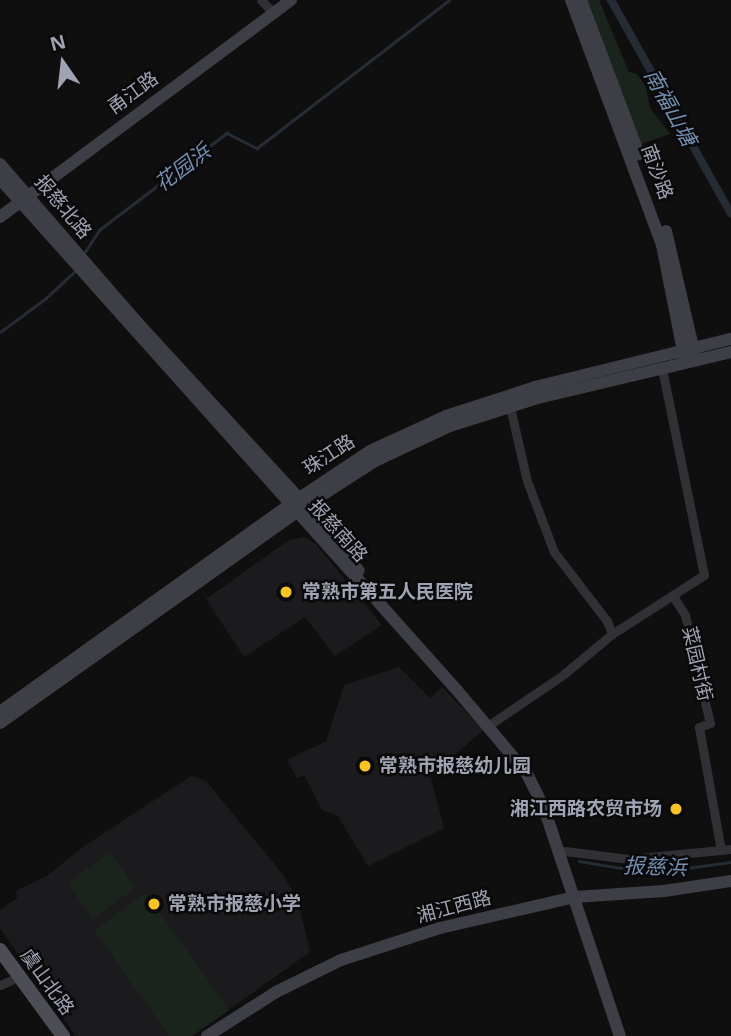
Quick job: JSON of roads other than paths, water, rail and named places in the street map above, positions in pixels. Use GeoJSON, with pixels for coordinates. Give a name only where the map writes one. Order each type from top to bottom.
{"type":"FeatureCollection","features":[{"type":"Feature","properties":{"kind":"main road","name":"甬江路"},"geometry":{"type":"LineString","coordinates":[[0,217],[291,0]]}},
{"type":"Feature","properties":{"kind":"main road","name":"南沙路"},"geometry":{"type":"LineString","coordinates":[[571,0],[662,245],[689,355]]}},
{"type":"Feature","properties":{"kind":"main road","name":"南沙路"},"geometry":{"type":"LineString","coordinates":[[581,0],[672,248],[689,355]]}},
{"type":"Feature","properties":{"kind":"main road","name":"报慈北路"},"geometry":{"type":"LineString","coordinates":[[0,164],[26,200],[92,277]]}},
{"type":"Feature","properties":{"kind":"main road","name":"报慈北路"},"geometry":{"type":"LineString","coordinates":[[0,179],[26,200]]}},
{"type":"Feature","properties":{"kind":"main road","name":"报慈南路"},"geometry":{"type":"LineString","coordinates":[[92,277],[492,723],[535,775],[550,805],[565,851],[575,897]]}},
{"type":"Feature","properties":{"kind":"main road","name":"珠江路"},"geometry":{"type":"LineString","coordinates":[[0,712],[297,505],[375,460],[450,426],[510,407],[662,368],[731,339]]}},
{"type":"Feature","properties":{"kind":"main road","name":"珠江路"},"geometry":{"type":"LineString","coordinates":[[0,723],[370,451],[446,416],[535,387],[689,355],[731,352]]}},
{"type":"Feature","properties":{"kind":"main road","name":"报慈南路"},"geometry":{"type":"LineString","coordinates":[[297,505],[526,772],[544,808],[620,1036]]}},
{"type":"Feature","properties":{"kind":"main road","name":"湘江西路"},"geometry":{"type":"LineString","coordinates":[[207,1036],[276,992],[341,960],[440,929],[575,897],[664,891],[731,881]]}},
{"type":"Feature","properties":{"kind":"main road","name":"虞山北路"},"geometry":{"type":"LineString","coordinates":[[0,950],[63,1036]]}},
{"type":"Feature","properties":{"kind":"main road","name":"虞山北路"},"geometry":{"type":"LineString","coordinates":[[0,965],[6,983],[55,1036]]}},
{"type":"Feature","properties":{"kind":"street"},"geometry":{"type":"LineString","coordinates":[[261,0],[274,13]]}},
{"type":"Feature","properties":{"kind":"street"},"geometry":{"type":"LineString","coordinates":[[492,723],[564,674],[612,634],[705,575],[662,368]]}},
{"type":"Feature","properties":{"kind":"street"},"geometry":{"type":"LineString","coordinates":[[510,407],[527,481],[554,552],[607,621],[612,634]]}},
{"type":"Feature","properties":{"kind":"street","name":"菜园村街"},"geometry":{"type":"LineString","coordinates":[[673,596],[685,615],[710,723],[699,727],[726,850]]}},
{"type":"Feature","properties":{"kind":"street"},"geometry":{"type":"LineString","coordinates":[[565,851],[629,859],[726,850]]}},
{"type":"Feature","properties":{"kind":"waterway","name":"花园浜"},"geometry":{"type":"LineString","coordinates":[[83,255],[99,230],[227,133],[257,148],[449,0]]}},
{"type":"Feature","properties":{"kind":"waterway","name":"南福山塘"},"geometry":{"type":"LineString","coordinates":[[611,0],[731,214]]}},
{"type":"Feature","properties":{"kind":"waterway","name":"花园浜"},"geometry":{"type":"LineString","coordinates":[[0,332],[45,299],[75,271]]}},
{"type":"Feature","properties":{"kind":"waterway","name":"报慈浜"},"geometry":{"type":"LineString","coordinates":[[579,861],[634,870],[672,870],[731,862]]}},
{"type":"Feature","properties":{"kind":"place","name":"常熟市第五人民医院"},"geometry":{"type":"Point","coordinates":[286,592]}},
{"type":"Feature","properties":{"kind":"place","name":"常熟市报慈幼儿园"},"geometry":{"type":"Point","coordinates":[365,766]}},
{"type":"Feature","properties":{"kind":"place","name":"湘江西路农贸市场"},"geometry":{"type":"Point","coordinates":[676,809]}},
{"type":"Feature","properties":{"kind":"place","name":"常熟市报慈小学"},"geometry":{"type":"Point","coordinates":[154,904]}}]}
